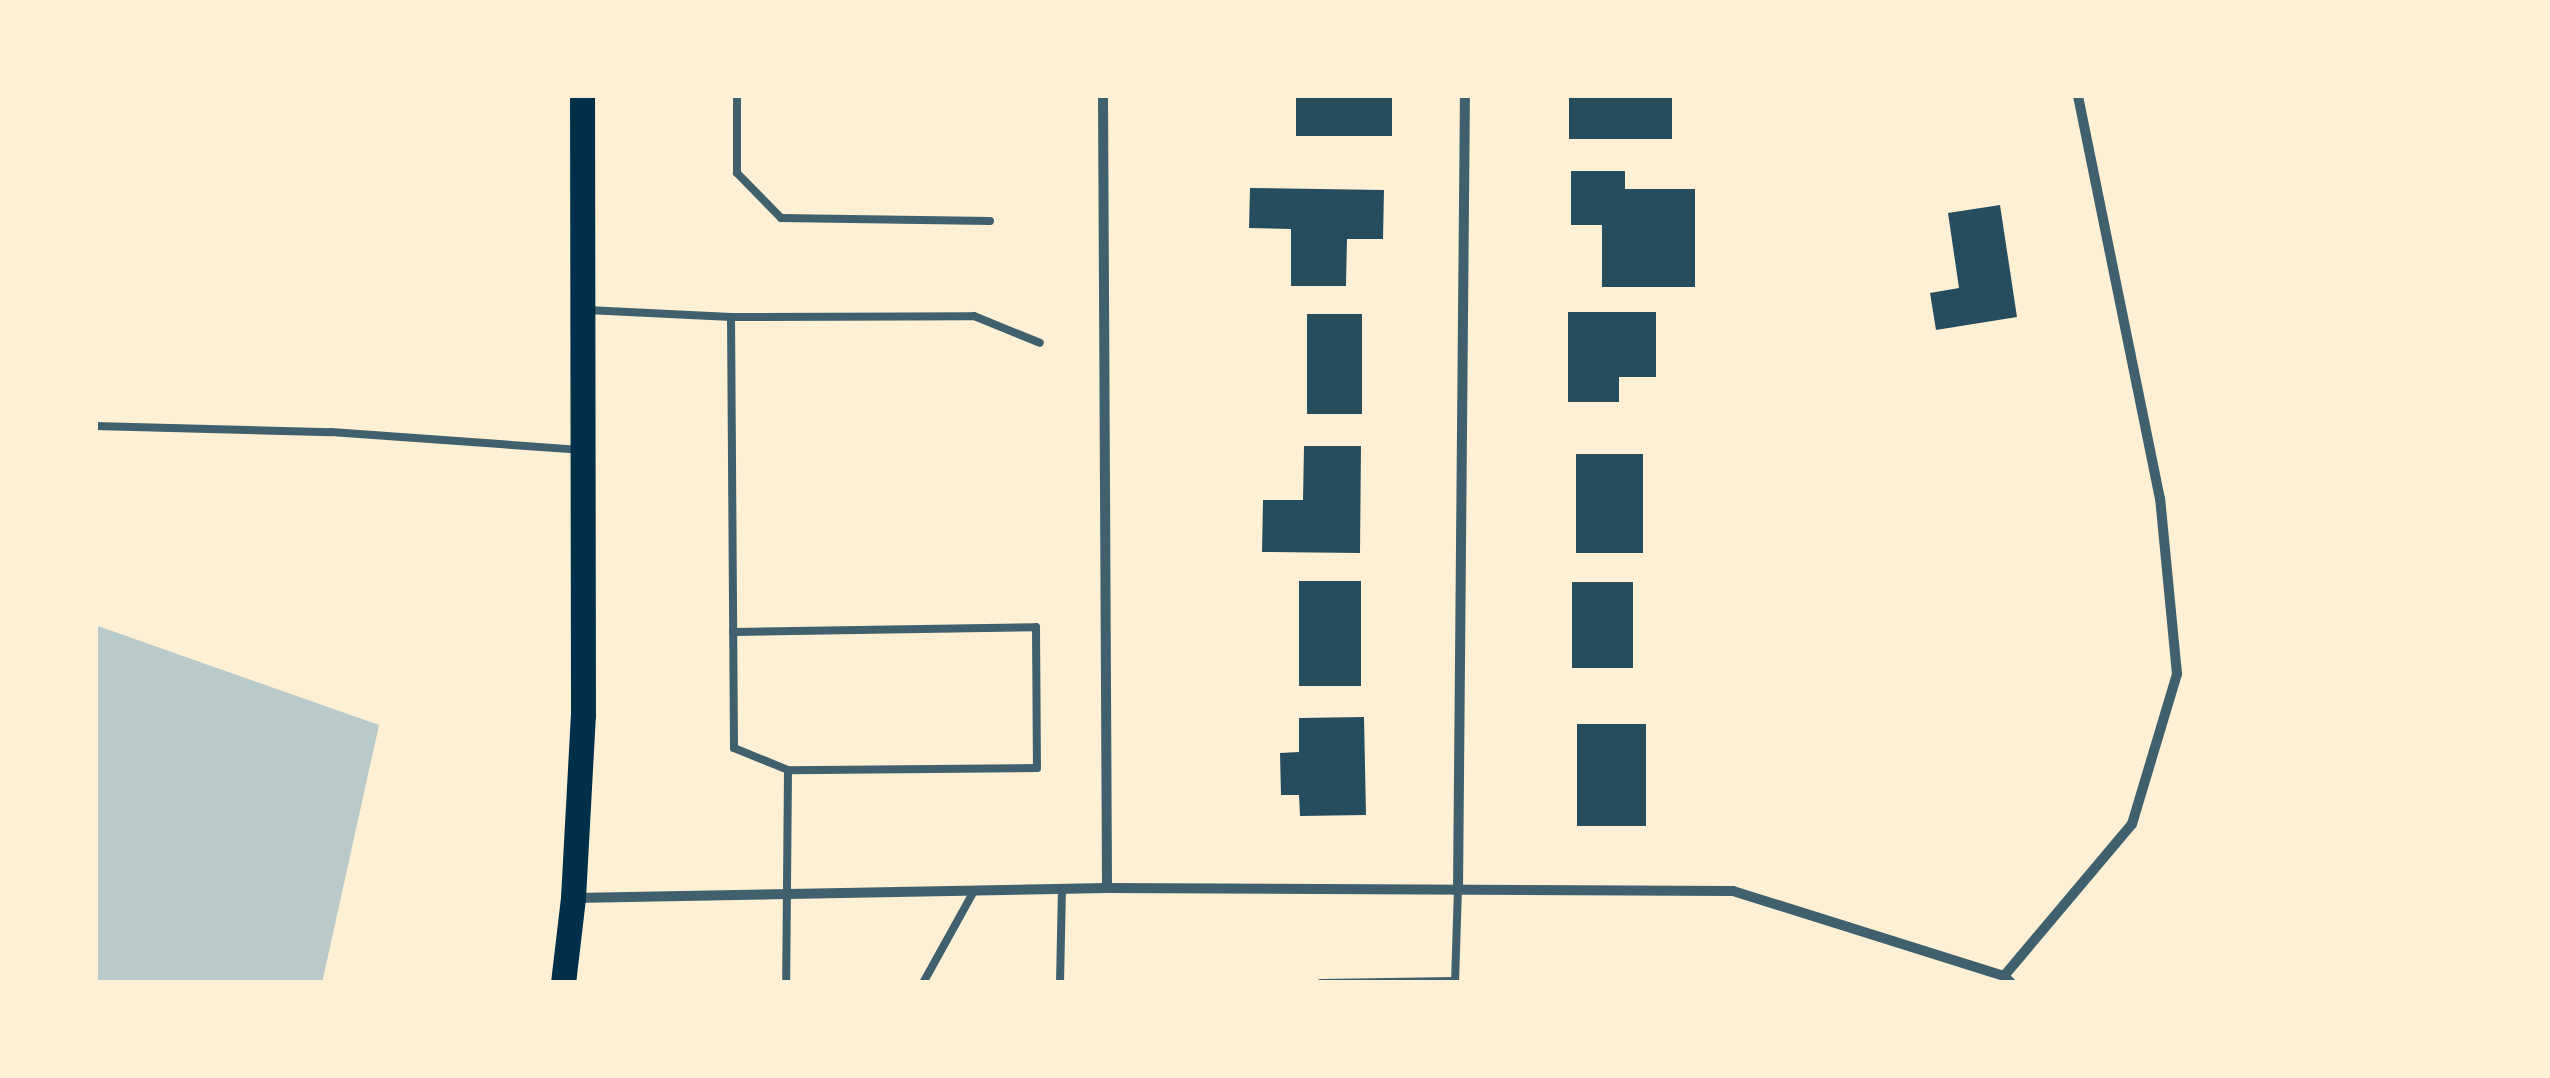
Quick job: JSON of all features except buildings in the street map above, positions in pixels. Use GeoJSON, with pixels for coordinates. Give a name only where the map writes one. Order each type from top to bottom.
{"type":"FeatureCollection","features":[{"type":"Feature","properties":{"kind":"main road"},"geometry":{"type":"LineString","coordinates":[[563,983],[573,898],[583,697],[582,95]]}},
{"type":"Feature","properties":{"kind":"street"},"geometry":{"type":"LineString","coordinates":[[1103,95],[1107,888]]}},
{"type":"Feature","properties":{"kind":"street"},"geometry":{"type":"LineString","coordinates":[[1458,890],[1465,95]]}},
{"type":"Feature","properties":{"kind":"street"},"geometry":{"type":"LineString","coordinates":[[573,898],[1107,888],[1733,890],[2008,980],[2132,824],[2176,674],[2160,499],[2078,95]]}},
{"type":"Feature","properties":{"kind":"lane"},"geometry":{"type":"LineString","coordinates":[[737,95],[737,173],[781,218],[990,220]]}},
{"type":"Feature","properties":{"kind":"lane"},"geometry":{"type":"LineString","coordinates":[[584,310],[730,317],[974,316],[1040,343]]}},
{"type":"Feature","properties":{"kind":"lane"},"geometry":{"type":"LineString","coordinates":[[730,317],[734,748],[788,770],[1037,768],[1036,627],[733,632]]}},
{"type":"Feature","properties":{"kind":"lane"},"geometry":{"type":"LineString","coordinates":[[95,426],[331,432],[585,450]]}},
{"type":"Feature","properties":{"kind":"lane"},"geometry":{"type":"LineString","coordinates":[[786,983],[788,770]]}},
{"type":"Feature","properties":{"kind":"lane"},"geometry":{"type":"LineString","coordinates":[[1060,983],[1062,889]]}},
{"type":"Feature","properties":{"kind":"lane"},"geometry":{"type":"LineString","coordinates":[[923,983],[974,890]]}},
{"type":"Feature","properties":{"kind":"lane"},"geometry":{"type":"LineString","coordinates":[[1321,983],[1455,982],[1458,890]]}},
{"type":"Feature","properties":{"kind":"shaded area"},"geometry":{"type":"Polygon","coordinates":[[[95,625],[379,725],[322,983],[95,983],[95,625]]]}}]}
